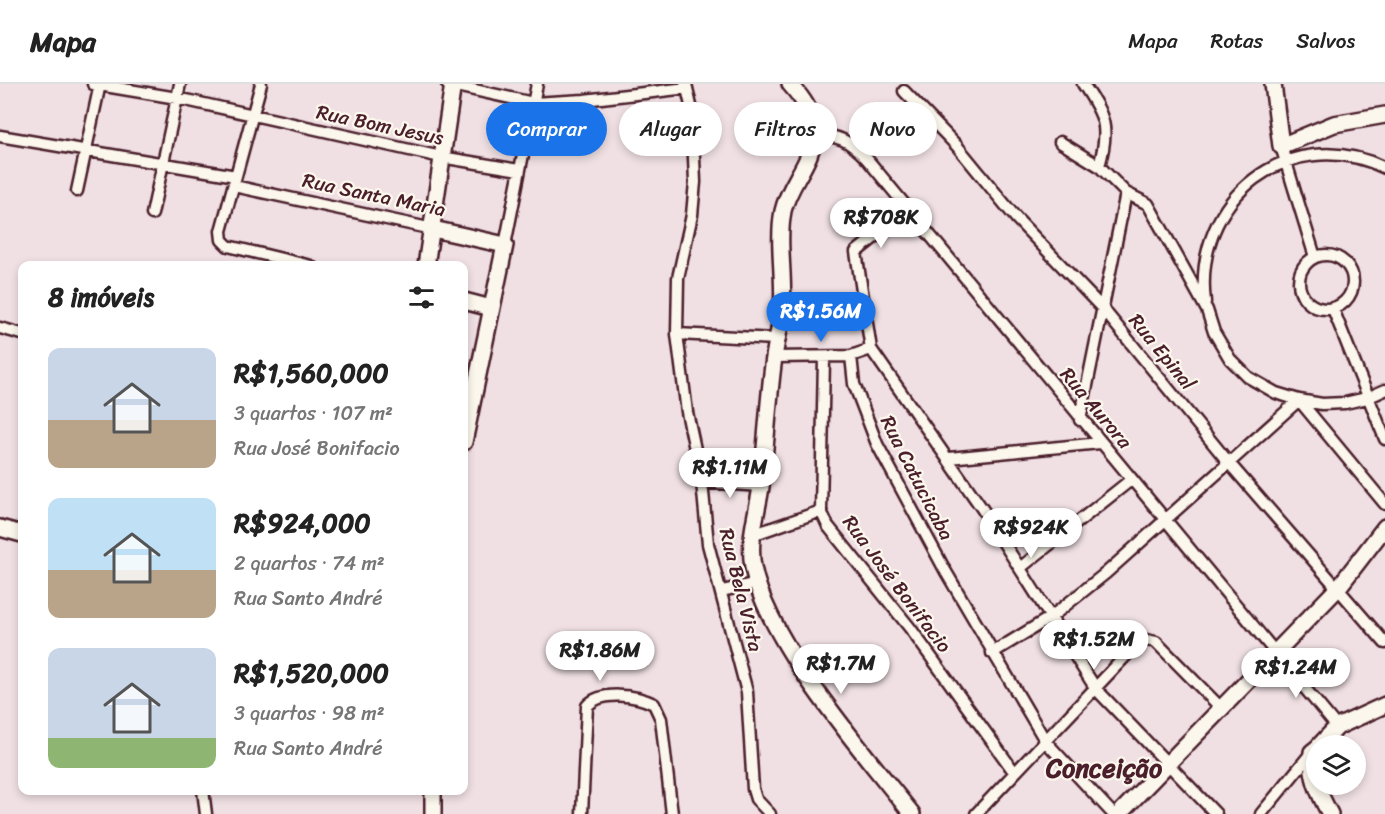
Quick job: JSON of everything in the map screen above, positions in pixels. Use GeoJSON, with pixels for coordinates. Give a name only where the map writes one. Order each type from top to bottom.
{"type":"FeatureCollection","features":[{"type":"Feature","properties":{"kind":"main road"},"geometry":{"type":"LineString","coordinates":[[427,261],[451,84]]}},
{"type":"Feature","properties":{"kind":"main road"},"geometry":{"type":"LineString","coordinates":[[790,84],[802,102]]}},
{"type":"Feature","properties":{"kind":"main road"},"geometry":{"type":"LineString","coordinates":[[1273,84],[1283,154],[1334,124],[1385,115]]}},
{"type":"Feature","properties":{"kind":"main road"},"geometry":{"type":"LineString","coordinates":[[808,156],[786,196],[781,222],[784,275],[761,486],[750,550],[757,583],[790,650],[824,699],[912,814]]}},
{"type":"Feature","properties":{"kind":"main road","name":"Rua Santa Maria"},"geometry":{"type":"LineString","coordinates":[[433,229],[505,245]]}},
{"type":"Feature","properties":{"kind":"main road"},"geometry":{"type":"LineString","coordinates":[[468,420],[505,245]]}},
{"type":"Feature","properties":{"kind":"main road"},"geometry":{"type":"LineString","coordinates":[[468,302],[491,308]]}},
{"type":"Feature","properties":{"kind":"main road"},"geometry":{"type":"LineString","coordinates":[[1119,814],[1223,710],[1338,588],[1385,527]]}},
{"type":"Feature","properties":{"kind":"main road"},"geometry":{"type":"LineString","coordinates":[[0,528],[18,533]]}},
{"type":"Feature","properties":{"kind":"main road"},"geometry":{"type":"LineString","coordinates":[[1329,735],[1337,727],[1385,705]]}},
{"type":"Feature","properties":{"kind":"main road"},"geometry":{"type":"LineString","coordinates":[[433,795],[433,814]]}},
{"type":"Feature","properties":{"kind":"main road"},"geometry":{"type":"LineString","coordinates":[[1320,795],[1330,814]]}},
{"type":"Feature","properties":{"kind":"street"},"geometry":{"type":"LineString","coordinates":[[152,214],[180,84]]}},
{"type":"Feature","properties":{"kind":"street"},"geometry":{"type":"LineString","coordinates":[[261,84],[221,231],[222,240],[228,246],[290,261]]}},
{"type":"Feature","properties":{"kind":"street"},"geometry":{"type":"LineString","coordinates":[[451,84],[529,102]]}},
{"type":"Feature","properties":{"kind":"street"},"geometry":{"type":"LineString","coordinates":[[533,102],[537,84]]}},
{"type":"Feature","properties":{"kind":"street"},"geometry":{"type":"LineString","coordinates":[[1083,84],[1106,125],[1106,142],[1099,166]]}},
{"type":"Feature","properties":{"kind":"street"},"geometry":{"type":"LineString","coordinates":[[77,191],[87,151],[98,85]]}},
{"type":"Feature","properties":{"kind":"street","name":"Rua Bom Jesus"},"geometry":{"type":"LineString","coordinates":[[98,85],[177,98],[441,157],[519,170]]}},
{"type":"Feature","properties":{"kind":"street"},"geometry":{"type":"LineString","coordinates":[[550,102],[584,100],[686,86]]}},
{"type":"Feature","properties":{"kind":"street","name":"Rua Bela Vista"},"geometry":{"type":"LineString","coordinates":[[686,86],[692,110],[695,182],[692,215],[678,278],[677,334],[687,412],[702,483],[708,544],[747,692],[753,789],[756,799],[770,814]]}},
{"type":"Feature","properties":{"kind":"street","name":"Rua Epinal"},"geometry":{"type":"LineString","coordinates":[[904,91],[957,146],[1016,218],[1103,309],[1229,463],[1385,644]]}},
{"type":"Feature","properties":{"kind":"street","name":"Rua Santa Maria"},"geometry":{"type":"LineString","coordinates":[[0,136],[162,165],[433,229]]}},
{"type":"Feature","properties":{"kind":"street","name":"Rua Aurora"},"geometry":{"type":"LineString","coordinates":[[837,137],[854,145],[1080,420],[1167,519],[1337,727]]}},
{"type":"Feature","properties":{"kind":"street"},"geometry":{"type":"LineString","coordinates":[[1060,142],[1099,166],[1126,193],[1148,204],[1207,310]]}},
{"type":"Feature","properties":{"kind":"street"},"geometry":{"type":"LineString","coordinates":[[1385,168],[1370,161],[1342,154],[1283,154],[1235,195],[1217,220],[1206,249],[1203,280],[1207,310],[1214,332],[1230,359],[1248,377],[1276,393],[1322,404],[1345,403],[1367,398],[1385,390]]}},
{"type":"Feature","properties":{"kind":"street"},"geometry":{"type":"LineString","coordinates":[[1283,154],[1315,257]]}},
{"type":"Feature","properties":{"kind":"street"},"geometry":{"type":"LineString","coordinates":[[505,245],[522,156]]}},
{"type":"Feature","properties":{"kind":"street"},"geometry":{"type":"LineString","coordinates":[[1080,420],[1126,193]]}},
{"type":"Feature","properties":{"kind":"street"},"geometry":{"type":"LineString","coordinates":[[909,210],[856,252],[872,349],[949,458],[1096,689],[1170,764],[1215,814]]}},
{"type":"Feature","properties":{"kind":"street"},"geometry":{"type":"LineString","coordinates":[[1333,255],[1348,265],[1353,273],[1354,282],[1348,299],[1333,309],[1313,306],[1300,291],[1301,271],[1315,257],[1333,255]]}},
{"type":"Feature","properties":{"kind":"street"},"geometry":{"type":"LineString","coordinates":[[1333,309],[1385,439]]}},
{"type":"Feature","properties":{"kind":"street"},"geometry":{"type":"LineString","coordinates":[[0,328],[18,333]]}},
{"type":"Feature","properties":{"kind":"street"},"geometry":{"type":"LineString","coordinates":[[677,334],[777,339]]}},
{"type":"Feature","properties":{"kind":"street"},"geometry":{"type":"LineString","coordinates":[[774,357],[851,356],[872,349]]}},
{"type":"Feature","properties":{"kind":"street","name":"Rua Catucicaba"},"geometry":{"type":"LineString","coordinates":[[851,356],[854,384],[877,444],[992,653],[1046,741],[1113,814]]}},
{"type":"Feature","properties":{"kind":"street","name":"Rua José Bonifacio"},"geometry":{"type":"LineString","coordinates":[[824,358],[821,511],[828,526],[910,628],[1015,773]]}},
{"type":"Feature","properties":{"kind":"street"},"geometry":{"type":"LineString","coordinates":[[992,653],[1051,617],[1167,519],[1299,400]]}},
{"type":"Feature","properties":{"kind":"street"},"geometry":{"type":"LineString","coordinates":[[1299,400],[1385,504]]}},
{"type":"Feature","properties":{"kind":"street"},"geometry":{"type":"LineString","coordinates":[[949,458],[1100,443]]}},
{"type":"Feature","properties":{"kind":"street"},"geometry":{"type":"LineString","coordinates":[[1020,568],[1132,479]]}},
{"type":"Feature","properties":{"kind":"street"},"geometry":{"type":"LineString","coordinates":[[702,483],[761,486]]}},
{"type":"Feature","properties":{"kind":"street"},"geometry":{"type":"LineString","coordinates":[[752,535],[821,511]]}},
{"type":"Feature","properties":{"kind":"street"},"geometry":{"type":"LineString","coordinates":[[722,591],[757,583]]}},
{"type":"Feature","properties":{"kind":"street"},"geometry":{"type":"LineString","coordinates":[[976,814],[1136,645],[1146,640],[1156,642],[1223,710]]}},
{"type":"Feature","properties":{"kind":"street"},"geometry":{"type":"LineString","coordinates":[[582,814],[587,706],[602,696],[645,700],[654,704],[661,719],[672,814]]}},
{"type":"Feature","properties":{"kind":"street"},"geometry":{"type":"LineString","coordinates":[[1261,814],[1306,760]]}},
{"type":"Feature","properties":{"kind":"street"},"geometry":{"type":"LineString","coordinates":[[204,795],[206,814]]}},
{"type":"Feature","properties":{"kind":"district","name":"Conceição"},"geometry":{"type":"Point","coordinates":[1104,768]}}]}
